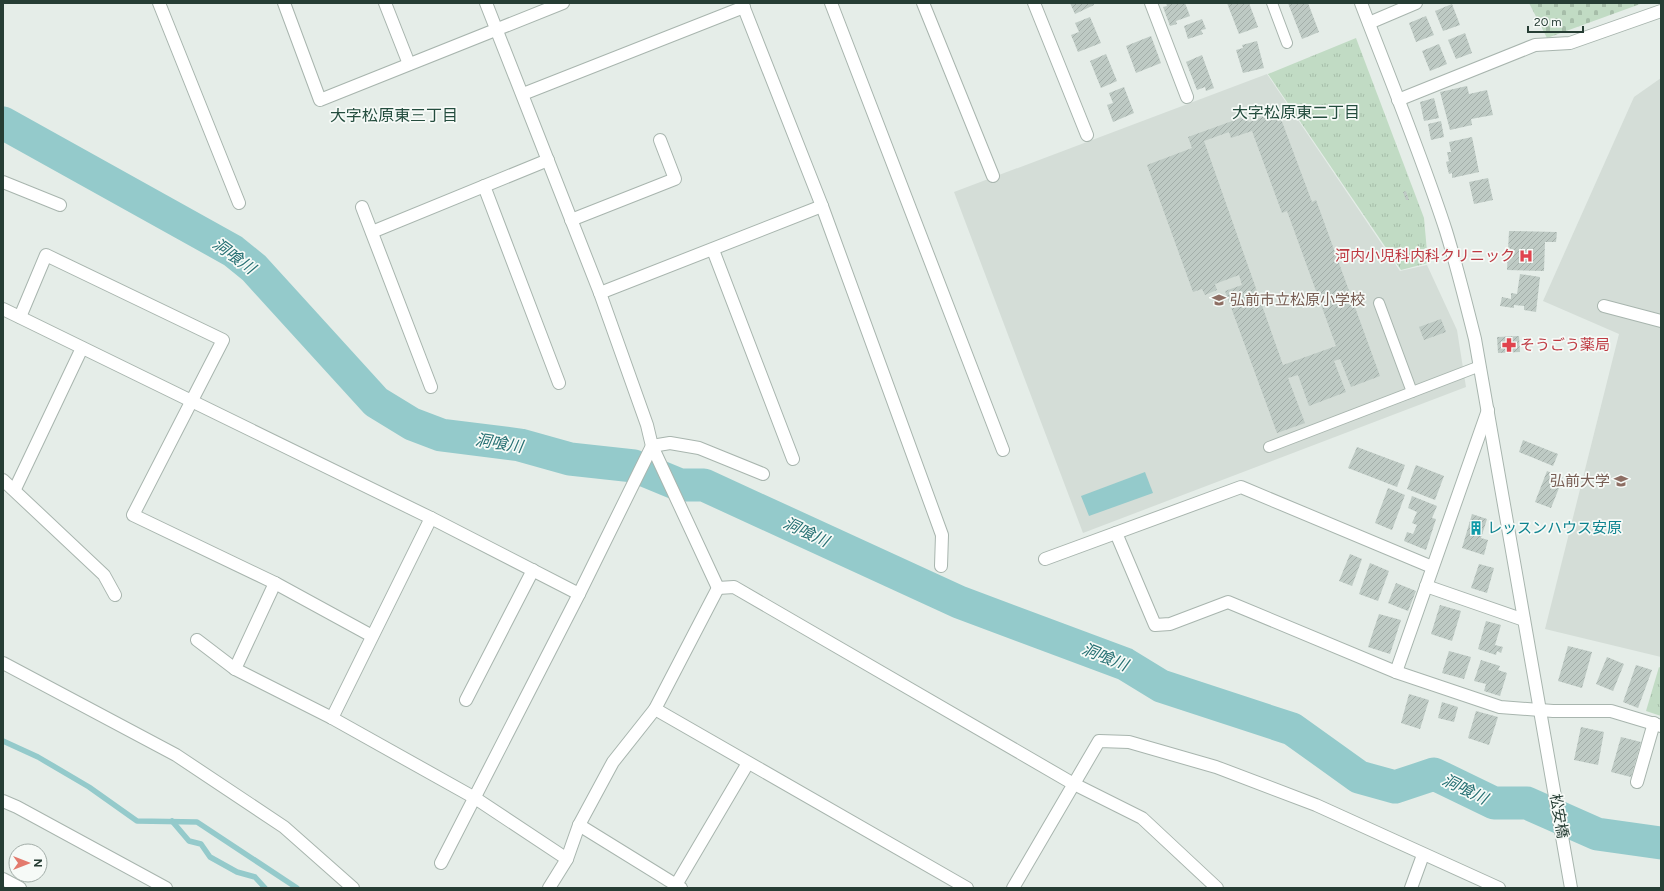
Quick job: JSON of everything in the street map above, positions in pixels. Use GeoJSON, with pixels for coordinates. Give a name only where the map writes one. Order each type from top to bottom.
{"type":"FeatureCollection","features":[{"type":"Feature","properties":{"kind":"street"},"geometry":{"type":"LineString","coordinates":[[159,3],[239,203]]}},
{"type":"Feature","properties":{"kind":"street"},"geometry":{"type":"LineString","coordinates":[[284,3],[320,100],[563,3]]}},
{"type":"Feature","properties":{"kind":"street"},"geometry":{"type":"LineString","coordinates":[[385,3],[409,64]]}},
{"type":"Feature","properties":{"kind":"street"},"geometry":{"type":"LineString","coordinates":[[486,3],[600,293],[647,425],[652,446],[718,588]]}},
{"type":"Feature","properties":{"kind":"street"},"geometry":{"type":"LineString","coordinates":[[831,3],[1003,450]]}},
{"type":"Feature","properties":{"kind":"street"},"geometry":{"type":"LineString","coordinates":[[923,3],[992,176]]}},
{"type":"Feature","properties":{"kind":"street"},"geometry":{"type":"LineString","coordinates":[[1034,3],[1087,134]]}},
{"type":"Feature","properties":{"kind":"street"},"geometry":{"type":"LineString","coordinates":[[1151,3],[1187,97]]}},
{"type":"Feature","properties":{"kind":"street","name":"松安橋"},"geometry":{"type":"LineString","coordinates":[[1361,3],[1446,231],[1461,281],[1488,410],[1571,888]]}},
{"type":"Feature","properties":{"kind":"street"},"geometry":{"type":"LineString","coordinates":[[1369,23],[1416,3]]}},
{"type":"Feature","properties":{"kind":"street"},"geometry":{"type":"LineString","coordinates":[[522,94],[743,5],[822,206],[942,535],[942,566]]}},
{"type":"Feature","properties":{"kind":"street"},"geometry":{"type":"LineString","coordinates":[[1398,100],[1535,46],[1570,43],[1661,11]]}},
{"type":"Feature","properties":{"kind":"street"},"geometry":{"type":"LineString","coordinates":[[571,220],[675,180],[660,140]]}},
{"type":"Feature","properties":{"kind":"street"},"geometry":{"type":"LineString","coordinates":[[372,232],[548,160]]}},
{"type":"Feature","properties":{"kind":"street"},"geometry":{"type":"LineString","coordinates":[[3,182],[60,205]]}},
{"type":"Feature","properties":{"kind":"street"},"geometry":{"type":"LineString","coordinates":[[484,186],[559,383]]}},
{"type":"Feature","properties":{"kind":"street"},"geometry":{"type":"LineString","coordinates":[[600,293],[822,206]]}},
{"type":"Feature","properties":{"kind":"street"},"geometry":{"type":"LineString","coordinates":[[362,207],[431,387]]}},
{"type":"Feature","properties":{"kind":"street"},"geometry":{"type":"LineString","coordinates":[[713,250],[793,459]]}},
{"type":"Feature","properties":{"kind":"street"},"geometry":{"type":"LineString","coordinates":[[20,316],[46,255],[223,340],[133,515],[275,583],[372,636]]}},
{"type":"Feature","properties":{"kind":"street"},"geometry":{"type":"LineString","coordinates":[[1604,306],[1661,321]]}},
{"type":"Feature","properties":{"kind":"street"},"geometry":{"type":"LineString","coordinates":[[3,309],[431,518],[579,594]]}},
{"type":"Feature","properties":{"kind":"street"},"geometry":{"type":"LineString","coordinates":[[15,489],[82,348]]}},
{"type":"Feature","properties":{"kind":"street"},"geometry":{"type":"LineString","coordinates":[[1396,672],[1488,410]]}},
{"type":"Feature","properties":{"kind":"street"},"geometry":{"type":"LineString","coordinates":[[652,446],[670,443],[699,448],[763,474]]}},
{"type":"Feature","properties":{"kind":"street"},"geometry":{"type":"LineString","coordinates":[[441,864],[579,594],[652,446]]}},
{"type":"Feature","properties":{"kind":"street"},"geometry":{"type":"LineString","coordinates":[[3,480],[15,489],[104,575],[115,595]]}},
{"type":"Feature","properties":{"kind":"street"},"geometry":{"type":"LineString","coordinates":[[1045,559],[1241,487],[1432,568]]}},
{"type":"Feature","properties":{"kind":"street"},"geometry":{"type":"LineString","coordinates":[[332,718],[431,518]]}},
{"type":"Feature","properties":{"kind":"street"},"geometry":{"type":"LineString","coordinates":[[1116,532],[1155,625],[1170,624],[1228,602],[1396,672],[1500,707],[1539,710],[1611,711],[1657,724],[1637,782]]}},
{"type":"Feature","properties":{"kind":"street"},"geometry":{"type":"LineString","coordinates":[[466,700],[533,570]]}},
{"type":"Feature","properties":{"kind":"street"},"geometry":{"type":"LineString","coordinates":[[235,669],[275,583]]}},
{"type":"Feature","properties":{"kind":"street"},"geometry":{"type":"LineString","coordinates":[[1426,586],[1524,620]]}},
{"type":"Feature","properties":{"kind":"street"},"geometry":{"type":"LineString","coordinates":[[718,588],[734,587],[1072,783],[1142,818],[1217,888]]}},
{"type":"Feature","properties":{"kind":"street"},"geometry":{"type":"LineString","coordinates":[[549,888],[567,859],[579,825],[613,762],[655,709],[718,588]]}},
{"type":"Feature","properties":{"kind":"street"},"geometry":{"type":"LineString","coordinates":[[197,640],[235,669],[332,718],[474,798],[567,859]]}},
{"type":"Feature","properties":{"kind":"street"},"geometry":{"type":"LineString","coordinates":[[3,663],[188,763],[284,827],[353,888]]}},
{"type":"Feature","properties":{"kind":"street"},"geometry":{"type":"LineString","coordinates":[[655,709],[967,888]]}},
{"type":"Feature","properties":{"kind":"street"},"geometry":{"type":"LineString","coordinates":[[1013,888],[1072,783],[1099,741],[1129,742],[1223,770],[1316,805],[1423,855],[1499,888]]}},
{"type":"Feature","properties":{"kind":"street"},"geometry":{"type":"LineString","coordinates":[[579,825],[679,886],[748,763]]}},
{"type":"Feature","properties":{"kind":"street"},"geometry":{"type":"LineString","coordinates":[[3,801],[17,807],[166,888]]}},
{"type":"Feature","properties":{"kind":"street"},"geometry":{"type":"LineString","coordinates":[[1412,888],[1423,855]]}},
{"type":"Feature","properties":{"kind":"street"},"geometry":{"type":"LineString","coordinates":[[3,878],[20,888]]}},
{"type":"Feature","properties":{"kind":"lane"},"geometry":{"type":"LineString","coordinates":[[1272,3],[1287,43]]}},
{"type":"Feature","properties":{"kind":"lane"},"geometry":{"type":"LineString","coordinates":[[1379,303],[1412,392]]}},
{"type":"Feature","properties":{"kind":"lane"},"geometry":{"type":"LineString","coordinates":[[1269,447],[1480,366]]}},
{"type":"Feature","properties":{"kind":"shaded area","name":"弘前市立松原小学校"},"geometry":{"type":"Polygon","coordinates":[[[1267,74],[1400,271],[1427,265],[1457,330],[1466,387],[1083,533],[954,192],[1267,74]]]}},
{"type":"Feature","properties":{"kind":"shaded area","name":"弘前大学"},"geometry":{"type":"Polygon","coordinates":[[[1661,78],[1661,657],[1545,629],[1619,334],[1543,301],[1634,97],[1661,78]]]}},
{"type":"Feature","properties":{"kind":"green space"},"geometry":{"type":"Polygon","coordinates":[[[1529,3],[1643,3],[1547,38],[1529,3]]]}},
{"type":"Feature","properties":{"kind":"green space"},"geometry":{"type":"Polygon","coordinates":[[[1356,38],[1424,218],[1428,263],[1401,270],[1268,74],[1356,38]]]}},
{"type":"Feature","properties":{"kind":"green space"},"geometry":{"type":"Polygon","coordinates":[[[1659,667],[1661,668],[1661,716],[1646,711],[1659,667]]]}},
{"type":"Feature","properties":{"kind":"water"},"geometry":{"type":"Polygon","coordinates":[[[1145,472],[1153,493],[1089,516],[1081,496],[1145,472]]]}},
{"type":"Feature","properties":{"kind":"building"},"geometry":{"type":"Polygon","coordinates":[[[1070,3],[1093,3],[1094,5],[1075,14],[1070,3]]]}},
{"type":"Feature","properties":{"kind":"building"},"geometry":{"type":"Polygon","coordinates":[[[1166,3],[1185,3],[1190,16],[1176,21],[1177,24],[1170,26],[1163,7],[1167,6],[1166,3]]]}},
{"type":"Feature","properties":{"kind":"building"},"geometry":{"type":"Polygon","coordinates":[[[1227,3],[1249,3],[1258,27],[1239,34],[1227,3]]]}},
{"type":"Feature","properties":{"kind":"building"},"geometry":{"type":"Polygon","coordinates":[[[1288,3],[1308,3],[1319,32],[1302,39],[1288,3]]]}},
{"type":"Feature","properties":{"kind":"building"},"geometry":{"type":"Polygon","coordinates":[[[1452,4],[1460,25],[1443,31],[1435,11],[1452,4]]]}},
{"type":"Feature","properties":{"kind":"building"},"geometry":{"type":"Polygon","coordinates":[[[1426,16],[1434,35],[1416,42],[1409,23],[1426,16]]]}},
{"type":"Feature","properties":{"kind":"building"},"geometry":{"type":"Polygon","coordinates":[[[1090,17],[1101,43],[1078,52],[1071,35],[1079,32],[1075,23],[1090,17]]]}},
{"type":"Feature","properties":{"kind":"building"},"geometry":{"type":"Polygon","coordinates":[[[1202,19],[1206,29],[1201,30],[1203,34],[1188,39],[1184,26],[1202,19]]]}},
{"type":"Feature","properties":{"kind":"building"},"geometry":{"type":"Polygon","coordinates":[[[1465,33],[1472,53],[1456,59],[1448,40],[1465,33]]]}},
{"type":"Feature","properties":{"kind":"building"},"geometry":{"type":"Polygon","coordinates":[[[1151,36],[1161,63],[1136,73],[1126,46],[1151,36]]]}},
{"type":"Feature","properties":{"kind":"building"},"geometry":{"type":"Polygon","coordinates":[[[1257,41],[1264,68],[1243,73],[1236,50],[1243,48],[1242,45],[1257,41]]]}},
{"type":"Feature","properties":{"kind":"building"},"geometry":{"type":"Polygon","coordinates":[[[1439,44],[1447,64],[1430,71],[1422,51],[1439,44]]]}},
{"type":"Feature","properties":{"kind":"building"},"geometry":{"type":"Polygon","coordinates":[[[1106,54],[1117,81],[1101,88],[1090,61],[1106,54]]]}},
{"type":"Feature","properties":{"kind":"building"},"geometry":{"type":"Polygon","coordinates":[[[1202,55],[1214,88],[1206,91],[1205,87],[1197,90],[1186,62],[1202,55]]]}},
{"type":"Feature","properties":{"kind":"building"},"geometry":{"type":"Polygon","coordinates":[[[1467,86],[1469,94],[1487,90],[1493,115],[1471,119],[1472,125],[1450,130],[1440,92],[1467,86]]]}},
{"type":"Feature","properties":{"kind":"building"},"geometry":{"type":"Polygon","coordinates":[[[1124,87],[1134,113],[1113,122],[1107,105],[1113,103],[1109,93],[1124,87]]]}},
{"type":"Feature","properties":{"kind":"building"},"geometry":{"type":"Polygon","coordinates":[[[1434,98],[1439,118],[1424,121],[1420,102],[1434,98]]]}},
{"type":"Feature","properties":{"kind":"building"},"geometry":{"type":"Polygon","coordinates":[[[1278,111],[1312,202],[1316,200],[1380,376],[1351,387],[1340,359],[1334,361],[1346,392],[1309,406],[1298,375],[1288,378],[1305,423],[1277,433],[1225,291],[1242,285],[1239,275],[1215,284],[1217,290],[1205,295],[1202,289],[1193,292],[1147,165],[1192,148],[1188,137],[1246,116],[1249,122],[1278,111]],[[1252,131],[1231,138],[1229,132],[1204,141],[1283,365],[1336,346],[1287,211],[1282,213],[1252,131]]]}},
{"type":"Feature","properties":{"kind":"building"},"geometry":{"type":"Polygon","coordinates":[[[1441,121],[1444,137],[1431,140],[1428,124],[1441,121]]]}},
{"type":"Feature","properties":{"kind":"building"},"geometry":{"type":"Polygon","coordinates":[[[1472,137],[1479,172],[1452,178],[1452,173],[1449,174],[1446,162],[1449,161],[1447,152],[1451,152],[1449,142],[1472,137]]]}},
{"type":"Feature","properties":{"kind":"building"},"geometry":{"type":"Polygon","coordinates":[[[1488,178],[1493,200],[1474,204],[1469,182],[1488,178]]]}},
{"type":"Feature","properties":{"kind":"building"},"geometry":{"type":"Polygon","coordinates":[[[1406,191],[1409,200],[1406,200],[1403,192],[1406,191]]]}},
{"type":"Feature","properties":{"kind":"building","name":"河内小児科内科クリニック"},"geometry":{"type":"Polygon","coordinates":[[[1509,231],[1557,232],[1556,242],[1545,242],[1544,271],[1507,270],[1509,231]]]}},
{"type":"Feature","properties":{"kind":"building"},"geometry":{"type":"Polygon","coordinates":[[[1520,274],[1540,277],[1536,312],[1524,310],[1524,306],[1514,305],[1514,308],[1500,306],[1502,297],[1511,299],[1511,293],[1517,294],[1520,274]]]}},
{"type":"Feature","properties":{"kind":"building"},"geometry":{"type":"Polygon","coordinates":[[[1441,319],[1446,332],[1424,340],[1419,327],[1441,319]]]}},
{"type":"Feature","properties":{"kind":"building","name":"そうごう薬局"},"geometry":{"type":"Polygon","coordinates":[[[1519,336],[1520,352],[1498,353],[1497,337],[1519,336]]]}},
{"type":"Feature","properties":{"kind":"building"},"geometry":{"type":"Polygon","coordinates":[[[1523,440],[1558,454],[1553,466],[1519,452],[1523,440]]]}},
{"type":"Feature","properties":{"kind":"building"},"geometry":{"type":"Polygon","coordinates":[[[1357,447],[1405,465],[1397,487],[1348,468],[1357,447]]]}},
{"type":"Feature","properties":{"kind":"building"},"geometry":{"type":"Polygon","coordinates":[[[1416,465],[1444,476],[1435,500],[1407,489],[1416,465]]]}},
{"type":"Feature","properties":{"kind":"building"},"geometry":{"type":"Polygon","coordinates":[[[1547,471],[1563,478],[1551,508],[1535,502],[1547,471]]]}},
{"type":"Feature","properties":{"kind":"building"},"geometry":{"type":"Polygon","coordinates":[[[1388,488],[1405,495],[1392,530],[1375,523],[1388,488]]]}},
{"type":"Feature","properties":{"kind":"building"},"geometry":{"type":"Polygon","coordinates":[[[1412,496],[1437,506],[1432,518],[1436,519],[1426,550],[1404,541],[1407,532],[1413,534],[1417,525],[1412,523],[1417,512],[1408,508],[1412,496]]]}},
{"type":"Feature","properties":{"kind":"building","name":"レッスンハウス安原"},"geometry":{"type":"Polygon","coordinates":[[[1472,514],[1487,519],[1481,538],[1488,540],[1484,555],[1462,548],[1472,514]]]}},
{"type":"Feature","properties":{"kind":"building"},"geometry":{"type":"Polygon","coordinates":[[[1350,554],[1362,559],[1352,586],[1339,581],[1350,554]]]}},
{"type":"Feature","properties":{"kind":"building"},"geometry":{"type":"Polygon","coordinates":[[[1370,563],[1389,571],[1378,601],[1359,594],[1370,563]]]}},
{"type":"Feature","properties":{"kind":"building"},"geometry":{"type":"Polygon","coordinates":[[[1479,564],[1494,568],[1487,593],[1471,588],[1479,564]]]}},
{"type":"Feature","properties":{"kind":"building"},"geometry":{"type":"Polygon","coordinates":[[[1396,583],[1416,591],[1408,611],[1388,603],[1396,583]]]}},
{"type":"Feature","properties":{"kind":"building"},"geometry":{"type":"Polygon","coordinates":[[[1440,605],[1461,611],[1452,641],[1431,634],[1440,605]]]}},
{"type":"Feature","properties":{"kind":"building"},"geometry":{"type":"Polygon","coordinates":[[[1379,614],[1401,620],[1390,654],[1368,647],[1379,614]]]}},
{"type":"Feature","properties":{"kind":"building"},"geometry":{"type":"Polygon","coordinates":[[[1486,621],[1501,625],[1495,645],[1503,647],[1501,653],[1497,651],[1496,655],[1478,649],[1486,621]]]}},
{"type":"Feature","properties":{"kind":"building"},"geometry":{"type":"Polygon","coordinates":[[[1568,646],[1592,652],[1582,688],[1558,681],[1568,646]]]}},
{"type":"Feature","properties":{"kind":"building"},"geometry":{"type":"Polygon","coordinates":[[[1449,651],[1471,657],[1464,679],[1442,673],[1449,651]]]}},
{"type":"Feature","properties":{"kind":"building"},"geometry":{"type":"Polygon","coordinates":[[[1607,657],[1624,664],[1613,691],[1596,684],[1607,657]]]}},
{"type":"Feature","properties":{"kind":"building"},"geometry":{"type":"Polygon","coordinates":[[[1481,660],[1500,666],[1498,670],[1507,673],[1500,696],[1484,691],[1486,684],[1474,681],[1481,660]]]}},
{"type":"Feature","properties":{"kind":"building"},"geometry":{"type":"Polygon","coordinates":[[[1636,665],[1652,670],[1638,708],[1623,702],[1636,665]]]}},
{"type":"Feature","properties":{"kind":"building"},"geometry":{"type":"Polygon","coordinates":[[[1409,694],[1429,700],[1420,729],[1401,723],[1409,694]]]}},
{"type":"Feature","properties":{"kind":"building"},"geometry":{"type":"Polygon","coordinates":[[[1442,702],[1458,707],[1454,722],[1438,718],[1442,702]]]}},
{"type":"Feature","properties":{"kind":"building"},"geometry":{"type":"Polygon","coordinates":[[[1476,711],[1498,717],[1489,745],[1468,738],[1476,711]]]}},
{"type":"Feature","properties":{"kind":"building"},"geometry":{"type":"Polygon","coordinates":[[[1581,727],[1604,732],[1598,765],[1574,760],[1581,727]]]}},
{"type":"Feature","properties":{"kind":"building"},"geometry":{"type":"Polygon","coordinates":[[[1621,737],[1641,742],[1631,777],[1611,772],[1621,737]]]}},
{"type":"Feature","properties":{"kind":"waterway","name":"洞喰川"},"geometry":{"type":"LineString","coordinates":[[3,123],[233,251],[254,268],[376,402],[412,424],[441,435],[520,445],[570,459],[634,466],[680,485],[704,485],[959,602],[1125,664],[1161,686],[1292,729],[1359,777],[1395,787],[1434,774],[1494,803],[1527,803],[1597,834],[1661,843]]}},
{"type":"Feature","properties":{"kind":"waterway"},"geometry":{"type":"LineString","coordinates":[[3,741],[38,757],[89,787],[137,821],[197,822],[297,888]]}},
{"type":"Feature","properties":{"kind":"waterway"},"geometry":{"type":"LineString","coordinates":[[172,821],[189,841],[201,844],[210,857],[237,872],[255,877],[265,888]]}},
{"type":"Feature","properties":{"kind":"place","name":"河内小児科内科クリニック"},"geometry":{"type":"Point","coordinates":[1526,256]}},
{"type":"Feature","properties":{"kind":"place","name":"弘前市立松原小学校"},"geometry":{"type":"Point","coordinates":[1219,300]}},
{"type":"Feature","properties":{"kind":"place","name":"そうごう薬局"},"geometry":{"type":"Point","coordinates":[1509,345]}},
{"type":"Feature","properties":{"kind":"place","name":"弘前大学"},"geometry":{"type":"Point","coordinates":[1621,481]}},
{"type":"Feature","properties":{"kind":"place","name":"レッスンハウス安原"},"geometry":{"type":"Point","coordinates":[1476,528]}},
{"type":"Feature","properties":{"kind":"district","name":"大字松原東二丁目"},"geometry":{"type":"Point","coordinates":[1296,112]}},
{"type":"Feature","properties":{"kind":"district","name":"大字松原東三丁目"},"geometry":{"type":"Point","coordinates":[394,115]}}]}
